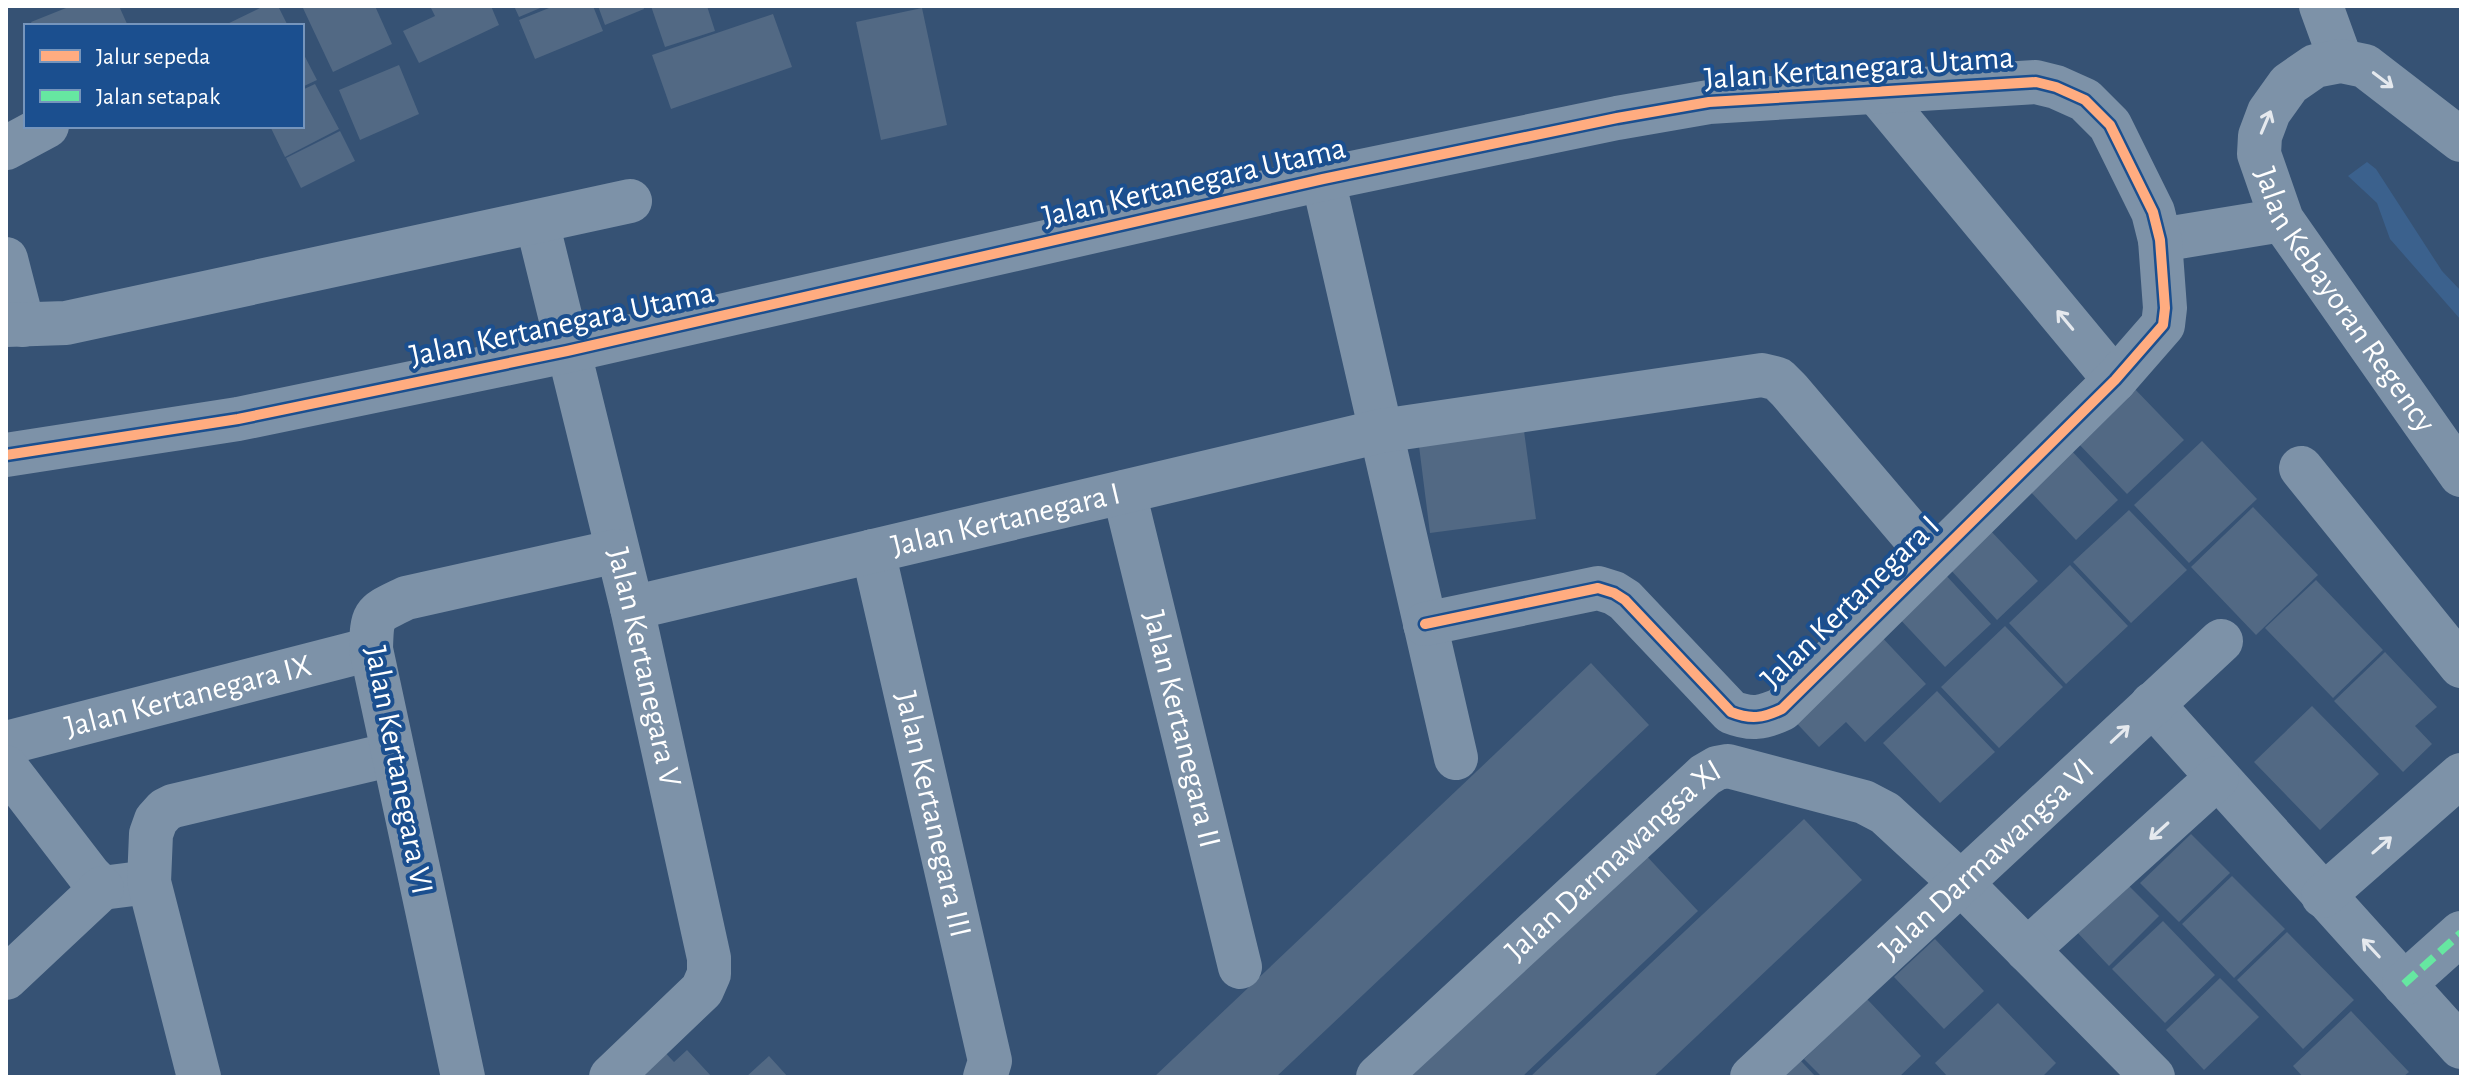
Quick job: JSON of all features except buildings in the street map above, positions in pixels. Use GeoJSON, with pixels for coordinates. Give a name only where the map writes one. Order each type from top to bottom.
{"type":"FeatureCollection","features":[{"type":"Feature","properties":{"kind":"street"},"geometry":{"type":"LineString","coordinates":[[2321,6],[2341,61],[2365,66],[2461,140]]}},
{"type":"Feature","properties":{"kind":"street","name":"Jalan Kebayoran Regency"},"geometry":{"type":"LineString","coordinates":[[2341,61],[2315,66],[2289,84],[2269,112],[2260,136],[2259,154],[2276,205],[2461,475]]}},
{"type":"Feature","properties":{"kind":"street","name":"Jalan Kertanegara Utama"},"geometry":{"type":"LineString","coordinates":[[6,455],[238,419],[567,351],[1323,179],[1617,118],[1709,102],[2036,82],[2085,100],[2110,125],[2156,226],[2165,308],[2163,325],[2115,380]]}},
{"type":"Feature","properties":{"kind":"street"},"geometry":{"type":"LineString","coordinates":[[1877,93],[2115,380]]}},
{"type":"Feature","properties":{"kind":"street"},"geometry":{"type":"LineString","coordinates":[[6,148],[43,128]]}},
{"type":"Feature","properties":{"kind":"street","name":"Jalan Kertanegara Utama"},"geometry":{"type":"LineString","coordinates":[[1323,179],[1381,431]]}},
{"type":"Feature","properties":{"kind":"street"},"geometry":{"type":"LineString","coordinates":[[6,259],[14,325],[66,323],[630,201]]}},
{"type":"Feature","properties":{"kind":"street"},"geometry":{"type":"LineString","coordinates":[[2156,226],[2276,205]]}},
{"type":"Feature","properties":{"kind":"street","name":"Jalan Kertanegara V"},"geometry":{"type":"LineString","coordinates":[[537,222],[632,608],[709,958],[709,974],[702,990],[611,1077]]}},
{"type":"Feature","properties":{"kind":"street","name":"Jalan Kertanegara I"},"geometry":{"type":"LineString","coordinates":[[632,608],[1381,431],[1762,375],[1778,379],[1789,390],[1932,558]]}},
{"type":"Feature","properties":{"kind":"street","name":"Jalan Kertanegara I"},"geometry":{"type":"LineString","coordinates":[[1425,624],[1598,588],[1625,600],[1731,712],[1747,718],[1766,716],[1782,709],[2115,380]]}},
{"type":"Feature","properties":{"kind":"street"},"geometry":{"type":"LineString","coordinates":[[1381,431],[1456,758]]}},
{"type":"Feature","properties":{"kind":"street"},"geometry":{"type":"LineString","coordinates":[[2301,468],[2461,666]]}},
{"type":"Feature","properties":{"kind":"street","name":"Jalan Kertanegara II"},"geometry":{"type":"LineString","coordinates":[[1124,492],[1240,967]]}},
{"type":"Feature","properties":{"kind":"street","name":"Jalan Kertanegara VI"},"geometry":{"type":"LineString","coordinates":[[463,1077],[371,649],[372,621],[378,613],[406,598],[617,551]]}},
{"type":"Feature","properties":{"kind":"street","name":"Jalan Kertanegara III"},"geometry":{"type":"LineString","coordinates":[[873,551],[990,1061],[985,1077]]}},
{"type":"Feature","properties":{"kind":"street","name":"Jalan Darmawangsa VI"},"geometry":{"type":"LineString","coordinates":[[1752,1077],[2221,641]]}},
{"type":"Feature","properties":{"kind":"street","name":"Jalan Kertanegara IX"},"geometry":{"type":"LineString","coordinates":[[6,743],[371,649]]}},
{"type":"Feature","properties":{"kind":"street"},"geometry":{"type":"LineString","coordinates":[[2152,704],[2461,1047]]}},
{"type":"Feature","properties":{"kind":"street"},"geometry":{"type":"LineString","coordinates":[[199,1077],[149,882],[151,834],[156,820],[173,806],[393,754]]}},
{"type":"Feature","properties":{"kind":"street","name":"Jalan Darmawangsa XI"},"geometry":{"type":"LineString","coordinates":[[1378,1077],[1705,775],[1717,768],[1728,766],[1864,802],[1885,813],[1961,883]]}},
{"type":"Feature","properties":{"kind":"street"},"geometry":{"type":"LineString","coordinates":[[6,767],[102,888]]}},
{"type":"Feature","properties":{"kind":"street"},"geometry":{"type":"LineString","coordinates":[[2323,896],[2461,775]]}},
{"type":"Feature","properties":{"kind":"street"},"geometry":{"type":"LineString","coordinates":[[2027,950],[2217,778]]}},
{"type":"Feature","properties":{"kind":"street"},"geometry":{"type":"LineString","coordinates":[[6,978],[102,888],[149,882]]}},
{"type":"Feature","properties":{"kind":"street"},"geometry":{"type":"LineString","coordinates":[[1961,883],[2153,1077]]}},
{"type":"Feature","properties":{"kind":"street"},"geometry":{"type":"LineString","coordinates":[[2404,984],[2461,933]]}},
{"type":"Feature","properties":{"kind":"water"},"geometry":{"type":"Polygon","coordinates":[[[2367,162],[2376,169],[2442,271],[2461,291],[2461,320],[2390,239],[2377,203],[2348,176],[2367,162]]]}},
{"type":"Feature","properties":{"kind":"marked path"},"geometry":{"type":"LineString","coordinates":[[2404,984],[2461,933]]}},
{"type":"Feature","properties":{"kind":"cycle path"},"geometry":{"type":"LineString","coordinates":[[6,455],[238,419],[567,351],[1323,179],[1709,102],[2036,82],[2085,100],[2110,125],[2153,212],[2160,240],[2165,308],[2163,325],[2115,380],[1782,709],[1757,717],[1731,712],[1625,600],[1598,588],[1425,624]]}}]}
